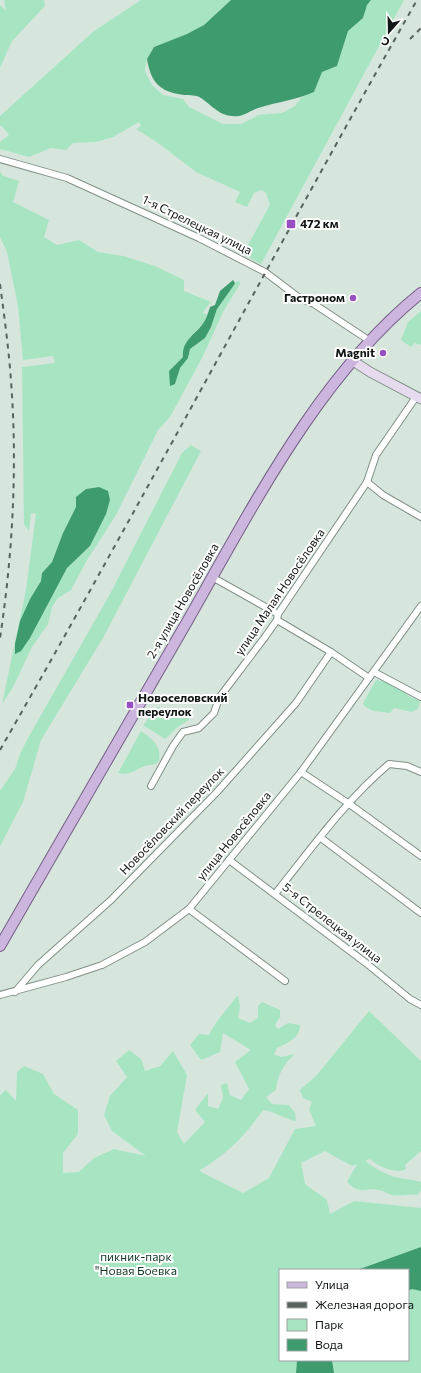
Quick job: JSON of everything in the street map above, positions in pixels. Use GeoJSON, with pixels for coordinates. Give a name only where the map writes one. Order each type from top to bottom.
{"type":"FeatureCollection","features":[{"type":"Feature","properties":{"kind":"main road","name":"2-я улица Новосёловка"},"geometry":{"type":"LineString","coordinates":[[0,946],[212,577],[291,445],[353,361],[370,341],[398,312],[421,293]]}},
{"type":"Feature","properties":{"kind":"street","name":"1-я Стрелецкая улица"},"geometry":{"type":"LineString","coordinates":[[0,159],[67,178],[199,238],[265,272],[298,297],[314,304],[370,341]]}},
{"type":"Feature","properties":{"kind":"street"},"geometry":{"type":"LineString","coordinates":[[353,361],[418,398]]}},
{"type":"Feature","properties":{"kind":"street","name":"улица Малая Новосёловка"},"geometry":{"type":"LineString","coordinates":[[151,786],[173,746],[183,732],[199,728],[214,713],[219,698],[277,617],[367,482],[376,455],[418,398]]}},
{"type":"Feature","properties":{"kind":"street"},"geometry":{"type":"LineString","coordinates":[[367,482],[383,494],[421,517]]}},
{"type":"Feature","properties":{"kind":"street"},"geometry":{"type":"LineString","coordinates":[[212,577],[277,617],[369,678]]}},
{"type":"Feature","properties":{"kind":"street","name":"улица Новосёловка"},"geometry":{"type":"LineString","coordinates":[[0,995],[73,975],[102,965],[124,955],[167,927],[189,909],[301,772],[421,606]]}},
{"type":"Feature","properties":{"kind":"street","name":"Новосёловский переулок"},"geometry":{"type":"LineString","coordinates":[[15,992],[38,965],[111,900],[217,792],[296,703],[331,652]]}},
{"type":"Feature","properties":{"kind":"street"},"geometry":{"type":"LineString","coordinates":[[374,672],[421,697]]}},
{"type":"Feature","properties":{"kind":"street"},"geometry":{"type":"LineString","coordinates":[[275,894],[348,804],[374,776],[389,764],[407,766],[421,772]]}},
{"type":"Feature","properties":{"kind":"street"},"geometry":{"type":"LineString","coordinates":[[301,772],[421,856]]}},
{"type":"Feature","properties":{"kind":"street"},"geometry":{"type":"LineString","coordinates":[[320,838],[421,914]]}},
{"type":"Feature","properties":{"kind":"street","name":"5-я Стрелецкая улица"},"geometry":{"type":"LineString","coordinates":[[229,860],[366,963],[410,999],[421,1005]]}},
{"type":"Feature","properties":{"kind":"street"},"geometry":{"type":"LineString","coordinates":[[189,909],[285,981]]}},
{"type":"Feature","properties":{"kind":"green space"},"geometry":{"type":"Polygon","coordinates":[[[4,0],[44,0],[45,6],[12,41],[0,68],[0,5],[6,11],[4,0]]]}},
{"type":"Feature","properties":{"kind":"green space"},"geometry":{"type":"Polygon","coordinates":[[[141,0],[231,0],[204,25],[187,34],[154,47],[147,59],[145,71],[152,85],[163,95],[183,99],[189,107],[223,124],[241,124],[257,116],[263,117],[256,115],[282,113],[295,106],[302,97],[314,92],[322,72],[337,66],[348,31],[363,18],[367,5],[371,0],[404,0],[261,264],[243,254],[270,205],[266,193],[261,190],[254,193],[247,207],[235,202],[240,192],[196,172],[158,143],[136,129],[141,126],[139,122],[113,137],[96,142],[73,143],[66,150],[51,148],[29,157],[0,149],[0,142],[9,135],[2,126],[0,126],[0,116],[94,31],[141,0]]]}},
{"type":"Feature","properties":{"kind":"green space"},"geometry":{"type":"Polygon","coordinates":[[[0,171],[3,176],[19,181],[13,202],[49,220],[44,237],[57,245],[79,240],[98,252],[123,256],[155,266],[184,280],[184,291],[211,302],[202,313],[207,314],[203,324],[189,338],[183,357],[169,371],[175,384],[180,368],[188,358],[190,349],[205,338],[211,327],[217,309],[235,283],[239,280],[240,284],[223,312],[203,356],[170,417],[158,430],[116,515],[87,560],[71,590],[58,598],[52,607],[48,624],[32,647],[13,687],[2,704],[26,590],[36,514],[31,513],[29,531],[24,524],[22,367],[55,363],[53,356],[23,360],[18,306],[7,252],[0,237],[0,171]],[[99,487],[86,489],[76,497],[76,507],[63,533],[52,562],[42,573],[41,581],[30,599],[20,621],[30,638],[67,568],[90,546],[97,532],[99,487]]]}},
{"type":"Feature","properties":{"kind":"green space"},"geometry":{"type":"Polygon","coordinates":[[[421,311],[421,345],[415,343],[411,347],[401,340],[408,322],[421,311]]]}},
{"type":"Feature","properties":{"kind":"green space"},"geometry":{"type":"Polygon","coordinates":[[[191,445],[201,451],[103,638],[41,740],[23,802],[0,846],[0,791],[15,769],[28,738],[110,594],[182,453],[191,445]]]}},
{"type":"Feature","properties":{"kind":"green space"},"geometry":{"type":"Polygon","coordinates":[[[376,680],[387,682],[403,691],[410,697],[420,701],[418,709],[412,712],[394,708],[390,713],[373,711],[364,706],[363,703],[376,680]]]}},
{"type":"Feature","properties":{"kind":"green space"},"geometry":{"type":"Polygon","coordinates":[[[159,707],[173,714],[179,710],[185,711],[189,715],[189,720],[179,726],[165,739],[143,725],[150,717],[156,721],[151,713],[153,709],[159,707]]]}},
{"type":"Feature","properties":{"kind":"green space"},"geometry":{"type":"Polygon","coordinates":[[[141,731],[158,747],[160,756],[159,761],[129,773],[118,773],[141,731]]]}},
{"type":"Feature","properties":{"kind":"green space","name":"пикник-парк \"Новая Боевка"},"geometry":{"type":"Polygon","coordinates":[[[238,995],[240,1006],[238,1018],[250,1023],[258,1018],[258,1006],[262,1002],[280,1010],[280,1017],[275,1025],[278,1029],[288,1023],[300,1025],[298,1034],[289,1042],[277,1048],[274,1054],[281,1057],[295,1054],[282,1070],[278,1079],[276,1090],[266,1097],[272,1104],[289,1105],[295,1113],[296,1121],[263,1110],[235,1144],[219,1158],[200,1170],[201,1172],[243,1193],[269,1178],[295,1129],[316,1126],[309,1110],[312,1102],[303,1098],[300,1090],[317,1075],[369,1011],[421,1061],[421,1151],[405,1165],[406,1169],[402,1171],[387,1169],[370,1159],[365,1161],[390,1175],[421,1182],[421,1190],[418,1195],[390,1195],[383,1191],[374,1189],[356,1189],[347,1182],[357,1164],[352,1166],[325,1151],[301,1163],[305,1184],[327,1200],[330,1214],[354,1201],[421,1208],[421,1247],[360,1269],[279,1269],[279,1361],[297,1361],[296,1373],[0,1373],[0,1095],[6,1090],[16,1101],[17,1072],[24,1066],[43,1074],[54,1094],[78,1110],[78,1134],[63,1153],[63,1173],[79,1172],[94,1158],[114,1149],[146,1156],[112,1131],[104,1115],[110,1096],[127,1077],[116,1061],[129,1050],[141,1059],[145,1071],[160,1066],[173,1051],[187,1075],[177,1132],[184,1144],[205,1122],[195,1110],[208,1093],[208,1106],[218,1109],[223,1098],[221,1085],[227,1083],[230,1095],[241,1100],[249,1089],[235,1062],[251,1050],[223,1033],[220,1052],[201,1060],[190,1045],[199,1034],[209,1035],[219,1019],[238,995]]]}},
{"type":"Feature","properties":{"kind":"green space"},"geometry":{"type":"Polygon","coordinates":[[[412,1289],[421,1291],[421,1373],[334,1373],[332,1361],[409,1361],[409,1290],[412,1289]]]}},
{"type":"Feature","properties":{"kind":"water"},"geometry":{"type":"Polygon","coordinates":[[[231,0],[371,0],[367,5],[363,18],[348,31],[337,66],[322,72],[314,92],[258,108],[239,116],[233,116],[222,114],[199,97],[193,95],[175,94],[162,88],[154,80],[147,59],[154,47],[187,34],[204,25],[231,0]]]}},
{"type":"Feature","properties":{"kind":"water"},"geometry":{"type":"Polygon","coordinates":[[[233,280],[235,283],[217,309],[211,327],[205,338],[190,349],[188,358],[180,368],[175,384],[170,386],[169,371],[183,357],[183,351],[186,343],[203,323],[210,307],[215,305],[220,291],[233,280]]]}},
{"type":"Feature","properties":{"kind":"water"},"geometry":{"type":"Polygon","coordinates":[[[99,487],[108,491],[110,500],[106,514],[90,546],[67,568],[30,638],[21,651],[15,654],[15,644],[20,621],[30,599],[41,581],[42,573],[52,562],[63,533],[76,507],[76,497],[86,489],[99,487]]]}},
{"type":"Feature","properties":{"kind":"water"},"geometry":{"type":"Polygon","coordinates":[[[421,1247],[421,1291],[412,1289],[409,1290],[409,1269],[360,1269],[421,1247]]]}},
{"type":"Feature","properties":{"kind":"water"},"geometry":{"type":"Polygon","coordinates":[[[297,1361],[332,1361],[334,1373],[296,1373],[297,1361]]]}},
{"type":"Feature","properties":{"kind":"railway"},"geometry":{"type":"LineString","coordinates":[[0,750],[417,0]]}},
{"type":"Feature","properties":{"kind":"railway"},"geometry":{"type":"LineString","coordinates":[[410,39],[421,28]]}},
{"type":"Feature","properties":{"kind":"railway"},"geometry":{"type":"LineString","coordinates":[[0,284],[10,368],[14,456],[14,486],[8,578],[0,638]]}},
{"type":"Feature","properties":{"kind":"place","name":"472 км"},"geometry":{"type":"Point","coordinates":[291,224]}},
{"type":"Feature","properties":{"kind":"place","name":"Гастроном"},"geometry":{"type":"Point","coordinates":[353,298]}},
{"type":"Feature","properties":{"kind":"place","name":"Magnit"},"geometry":{"type":"Point","coordinates":[383,353]}},
{"type":"Feature","properties":{"kind":"place","name":"Новоселовский переулок"},"geometry":{"type":"Point","coordinates":[130,705]}}]}
